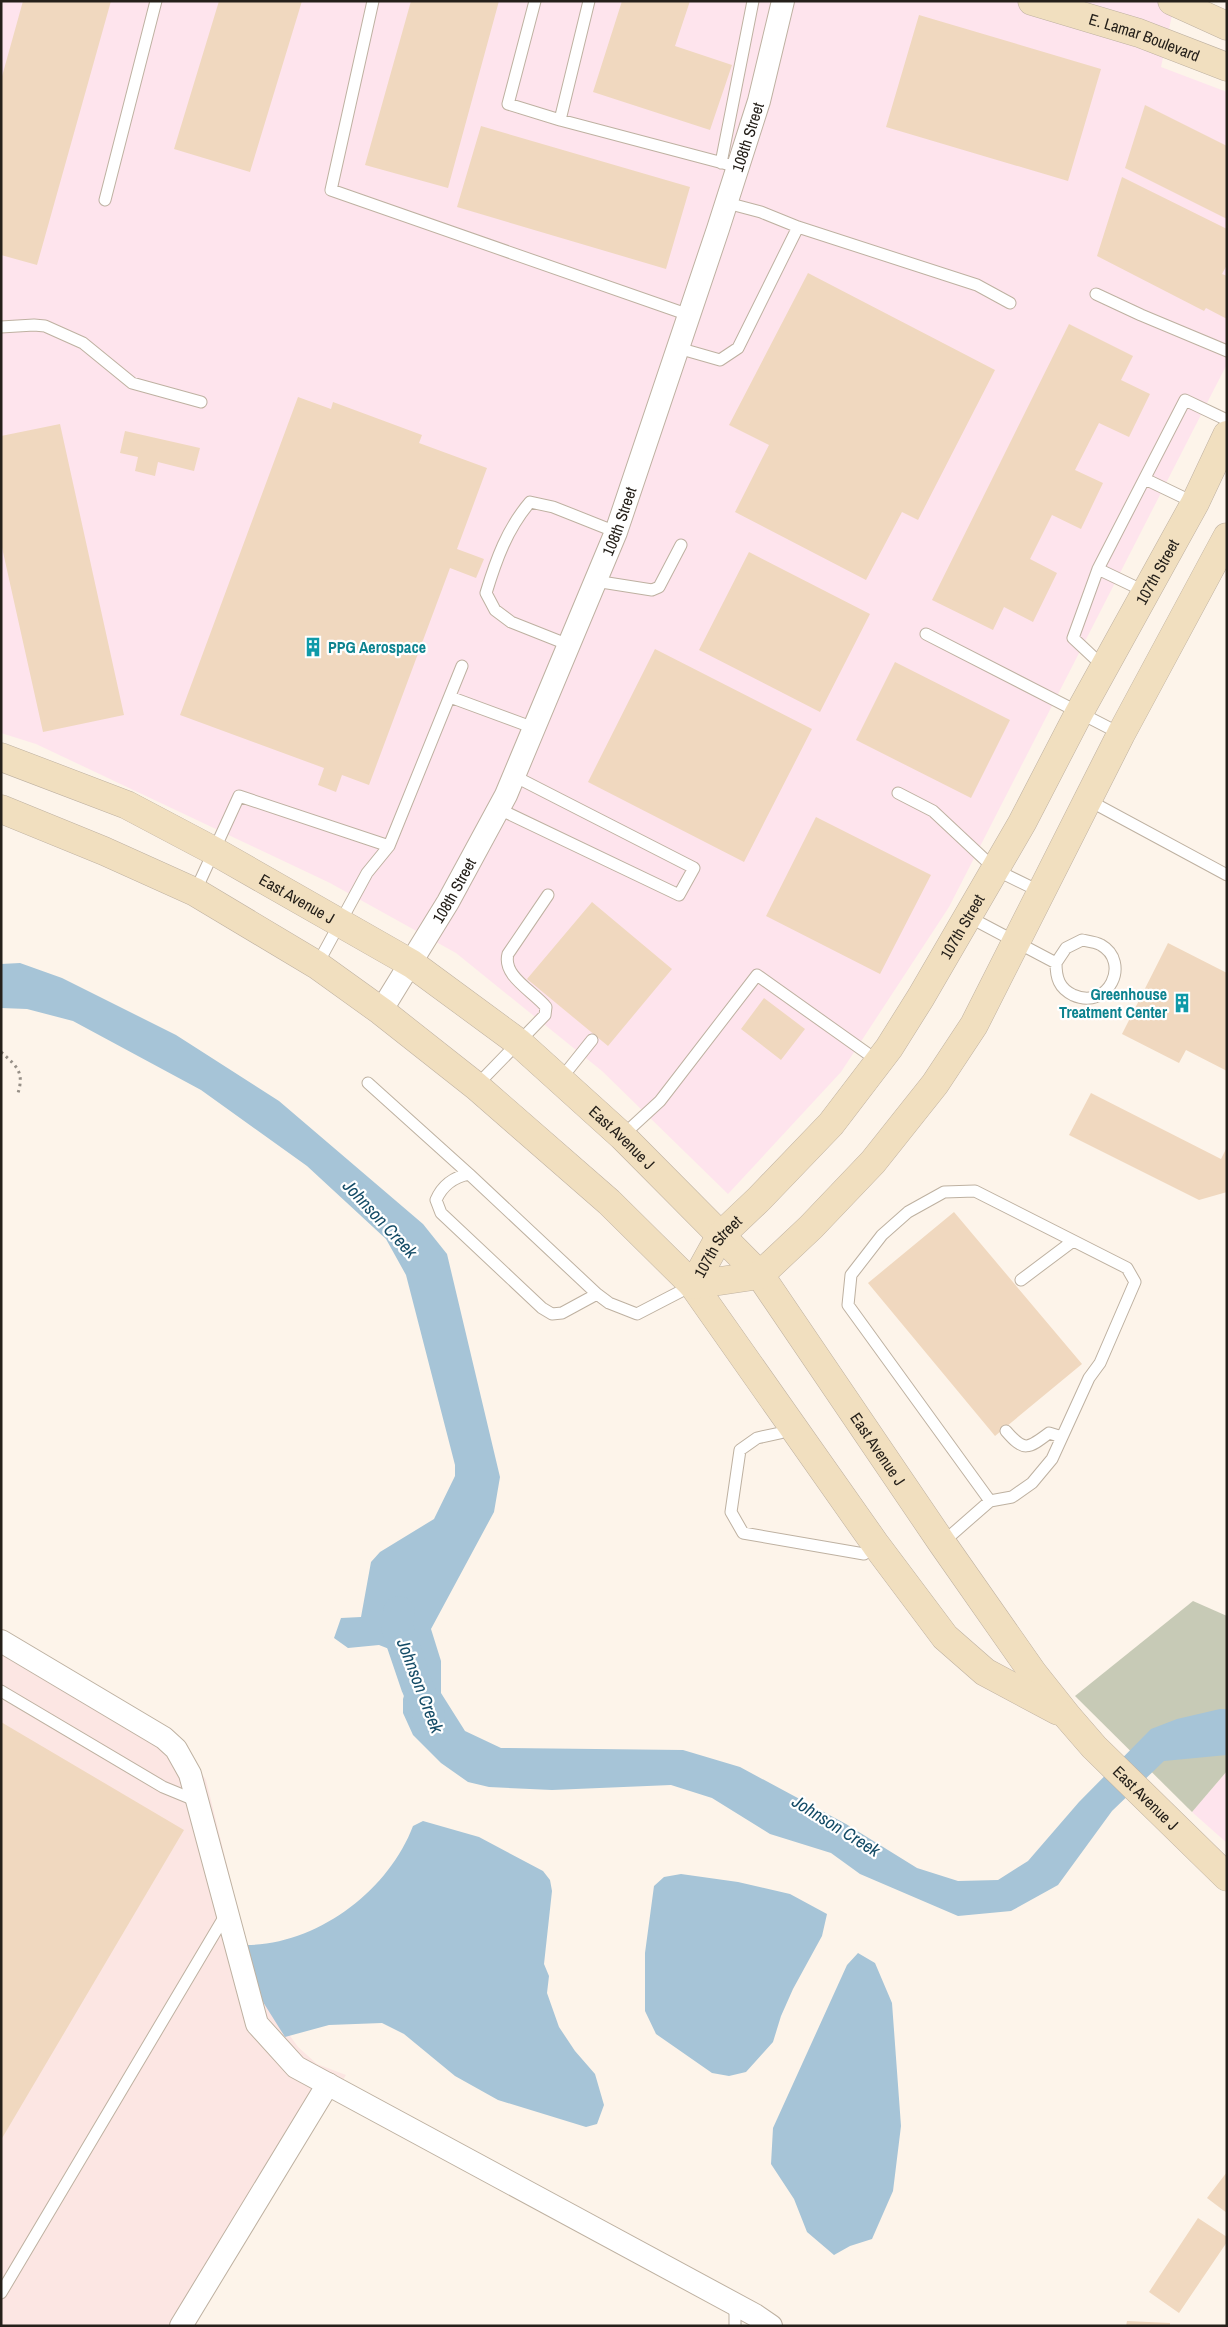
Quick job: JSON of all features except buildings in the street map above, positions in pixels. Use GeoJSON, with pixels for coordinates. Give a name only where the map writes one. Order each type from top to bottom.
{"type":"FeatureCollection","features":[{"type":"Feature","properties":{"kind":"street","name":"108th Street"},"geometry":{"type":"LineString","coordinates":[[381,1011],[412,964],[499,808],[616,532],[727,203],[729,165],[759,101],[783,1]]}},
{"type":"Feature","properties":{"kind":"street","name":"E. Lamar Boulevard"},"geometry":{"type":"LineString","coordinates":[[1032,1],[1093,9],[1139,33],[1227,67]]}},
{"type":"Feature","properties":{"kind":"street"},"geometry":{"type":"LineString","coordinates":[[1172,1],[1227,26]]}},
{"type":"Feature","properties":{"kind":"street","name":"107th Street"},"geometry":{"type":"LineString","coordinates":[[693,1285],[720,1236],[759,1200],[830,1124],[890,1048],[996,870],[1079,713],[1195,503],[1227,435]]}},
{"type":"Feature","properties":{"kind":"street"},"geometry":{"type":"LineString","coordinates":[[760,1275],[811,1227],[873,1162],[935,1084],[974,1025],[1121,734],[1227,537]]}},
{"type":"Feature","properties":{"kind":"street","name":"East Avenue J"},"geometry":{"type":"LineString","coordinates":[[1,757],[127,805],[214,851],[412,964],[518,1042],[622,1136],[760,1275],[942,1543],[1033,1673],[1068,1717],[1094,1747],[1227,1878]]}},
{"type":"Feature","properties":{"kind":"street","name":"East Avenue J"},"geometry":{"type":"LineString","coordinates":[[1,810],[195,892],[317,966],[381,1011],[476,1086],[609,1202],[693,1285],[876,1545],[945,1637],[985,1672],[1068,1717]]}},
{"type":"Feature","properties":{"kind":"street","name":"107th Street"},"geometry":{"type":"LineString","coordinates":[[693,1285],[760,1275]]}},
{"type":"Feature","properties":{"kind":"street"},"geometry":{"type":"LineString","coordinates":[[1,1641],[164,1738],[176,1749],[190,1774],[257,2024],[296,2066],[735,2315],[771,2326]]}},
{"type":"Feature","properties":{"kind":"street"},"geometry":{"type":"LineString","coordinates":[[181,2326],[328,2084]]}},
{"type":"Feature","properties":{"kind":"lane"},"geometry":{"type":"LineString","coordinates":[[105,200],[156,1]]}},
{"type":"Feature","properties":{"kind":"lane"},"geometry":{"type":"LineString","coordinates":[[373,1],[331,190],[689,315]]}},
{"type":"Feature","properties":{"kind":"lane"},"geometry":{"type":"LineString","coordinates":[[535,1],[508,104],[560,120],[729,165],[753,1]]}},
{"type":"Feature","properties":{"kind":"lane"},"geometry":{"type":"LineString","coordinates":[[560,120],[589,1]]}},
{"type":"Feature","properties":{"kind":"lane"},"geometry":{"type":"LineString","coordinates":[[727,203],[761,212],[977,285],[1010,304]]}},
{"type":"Feature","properties":{"kind":"lane"},"geometry":{"type":"LineString","coordinates":[[678,348],[720,360],[738,348],[798,226]]}},
{"type":"Feature","properties":{"kind":"lane"},"geometry":{"type":"LineString","coordinates":[[1096,294],[1141,316],[1227,351]]}},
{"type":"Feature","properties":{"kind":"lane"},"geometry":{"type":"LineString","coordinates":[[1,327],[44,326],[83,343],[132,383],[202,402]]}},
{"type":"Feature","properties":{"kind":"lane"},"geometry":{"type":"LineString","coordinates":[[1105,668],[1073,638],[1098,569],[1185,400],[1227,420]]}},
{"type":"Feature","properties":{"kind":"lane"},"geometry":{"type":"LineString","coordinates":[[1145,479],[1195,503]]}},
{"type":"Feature","properties":{"kind":"lane"},"geometry":{"type":"LineString","coordinates":[[569,645],[511,622],[496,610],[486,593],[496,562],[515,520],[530,502],[553,507],[616,532]]}},
{"type":"Feature","properties":{"kind":"lane"},"geometry":{"type":"LineString","coordinates":[[595,581],[643,590],[652,590],[660,587],[681,545]]}},
{"type":"Feature","properties":{"kind":"lane"},"geometry":{"type":"LineString","coordinates":[[1098,569],[1146,592]]}},
{"type":"Feature","properties":{"kind":"lane"},"geometry":{"type":"LineString","coordinates":[[926,634],[1121,734]]}},
{"type":"Feature","properties":{"kind":"lane"},"geometry":{"type":"LineString","coordinates":[[317,966],[367,873],[389,846],[462,666]]}},
{"type":"Feature","properties":{"kind":"lane"},"geometry":{"type":"LineString","coordinates":[[450,697],[534,728]]}},
{"type":"Feature","properties":{"kind":"lane"},"geometry":{"type":"LineString","coordinates":[[499,808],[678,895],[694,868],[514,776]]}},
{"type":"Feature","properties":{"kind":"lane"},"geometry":{"type":"LineString","coordinates":[[898,793],[933,811],[996,870],[1042,892]]}},
{"type":"Feature","properties":{"kind":"lane"},"geometry":{"type":"LineString","coordinates":[[195,892],[239,796],[389,846]]}},
{"type":"Feature","properties":{"kind":"lane"},"geometry":{"type":"LineString","coordinates":[[1088,800],[1227,875]]}},
{"type":"Feature","properties":{"kind":"lane"},"geometry":{"type":"LineString","coordinates":[[476,1086],[544,1015],[546,1008],[538,997],[509,972],[505,963],[508,954],[548,895]]}},
{"type":"Feature","properties":{"kind":"lane"},"geometry":{"type":"LineString","coordinates":[[969,917],[1056,963]]}},
{"type":"Feature","properties":{"kind":"lane"},"geometry":{"type":"LineString","coordinates":[[1082,940],[1101,945],[1113,958],[1114,975],[1110,988],[1096,998],[1082,998],[1065,991],[1056,978],[1056,963],[1066,948],[1082,940]]}},
{"type":"Feature","properties":{"kind":"lane"},"geometry":{"type":"LineString","coordinates":[[622,1136],[660,1101],[757,975],[878,1061]]}},
{"type":"Feature","properties":{"kind":"lane"},"geometry":{"type":"LineString","coordinates":[[559,1081],[592,1040]]}},
{"type":"Feature","properties":{"kind":"lane"},"geometry":{"type":"LineString","coordinates":[[368,1083],[609,1303],[637,1314],[693,1285]]}},
{"type":"Feature","properties":{"kind":"lane"},"geometry":{"type":"LineString","coordinates":[[469,1174],[457,1177],[440,1191],[436,1200],[441,1213],[542,1308],[552,1314],[562,1313],[597,1294]]}},
{"type":"Feature","properties":{"kind":"lane"},"geometry":{"type":"LineString","coordinates":[[942,1543],[990,1501],[1012,1497],[1032,1483],[1052,1459],[1089,1378],[1100,1363],[1135,1282],[1127,1268],[975,1191],[944,1192],[908,1212],[882,1235],[851,1275],[848,1305],[990,1501]]}},
{"type":"Feature","properties":{"kind":"lane"},"geometry":{"type":"LineString","coordinates":[[1021,1280],[1073,1241]]}},
{"type":"Feature","properties":{"kind":"lane"},"geometry":{"type":"LineString","coordinates":[[792,1426],[780,1433],[757,1438],[740,1450],[731,1512],[743,1533],[864,1554],[876,1545]]}},
{"type":"Feature","properties":{"kind":"lane"},"geometry":{"type":"LineString","coordinates":[[1006,1431],[1018,1445],[1025,1447],[1032,1446],[1049,1433],[1062,1437]]}},
{"type":"Feature","properties":{"kind":"lane"},"geometry":{"type":"LineString","coordinates":[[1,1691],[163,1787],[197,1801]]}},
{"type":"Feature","properties":{"kind":"lane"},"geometry":{"type":"LineString","coordinates":[[1,2293],[226,1914]]}},
{"type":"Feature","properties":{"kind":"path"},"geometry":{"type":"LineString","coordinates":[[1,1052],[18,1067],[21,1084],[17,1096]]}},
{"type":"Feature","properties":{"kind":"shaded area"},"geometry":{"type":"Polygon","coordinates":[[[1,1],[1175,1],[1161,67],[1227,92],[1227,364],[949,907],[841,1072],[728,1194],[602,1071],[456,953],[330,883],[36,744],[1,733],[1,1]]]}},
{"type":"Feature","properties":{"kind":"shaded area"},"geometry":{"type":"Polygon","coordinates":[[[1,1632],[181,1742],[206,1780],[258,1991],[298,2047],[317,2064],[346,2075],[194,2326],[1,2326],[1,1632]]]}},
{"type":"Feature","properties":{"kind":"shaded area"},"geometry":{"type":"Polygon","coordinates":[[[1227,1771],[1227,1843],[1192,1812],[1227,1771]]]}},
{"type":"Feature","properties":{"kind":"green space"},"geometry":{"type":"Polygon","coordinates":[[[1193,1601],[1227,1616],[1227,1771],[1192,1812],[1075,1696],[1193,1601]]]}},
{"type":"Feature","properties":{"kind":"water"},"geometry":{"type":"Polygon","coordinates":[[[20,963],[62,978],[176,1035],[279,1101],[423,1224],[447,1254],[500,1477],[494,1512],[431,1629],[441,1661],[441,1693],[465,1731],[501,1748],[683,1750],[740,1767],[846,1824],[917,1868],[958,1881],[998,1880],[1028,1861],[1079,1802],[1151,1729],[1177,1719],[1227,1709],[1227,1755],[1164,1761],[1112,1811],[1058,1885],[1011,1911],[958,1916],[860,1874],[831,1853],[770,1834],[712,1798],[671,1785],[552,1790],[489,1787],[468,1782],[441,1763],[413,1735],[403,1713],[403,1699],[409,1679],[420,1665],[415,1659],[379,1645],[348,1648],[334,1638],[341,1618],[361,1617],[371,1562],[380,1552],[434,1519],[455,1476],[455,1465],[406,1275],[386,1239],[307,1166],[201,1090],[73,1021],[27,1009],[1,1008],[1,964],[20,963]]]}},
{"type":"Feature","properties":{"kind":"water"},"geometry":{"type":"Polygon","coordinates":[[[423,1821],[479,1837],[543,1871],[550,1880],[552,1891],[544,1964],[549,1976],[547,1993],[559,2027],[575,2051],[595,2074],[604,2105],[597,2124],[586,2127],[498,2100],[455,2076],[404,2034],[382,2023],[329,2025],[285,2037],[258,1994],[244,1945],[271,1943],[297,1936],[322,1925],[346,1911],[386,1873],[401,1850],[413,1826],[423,1821]]]}},
{"type":"Feature","properties":{"kind":"water"},"geometry":{"type":"Polygon","coordinates":[[[681,1874],[738,1882],[790,1894],[827,1914],[822,1936],[793,1989],[781,2016],[773,2042],[746,2072],[729,2076],[712,2073],[656,2034],[645,2011],[645,1953],[654,1886],[664,1877],[681,1874]]]}},
{"type":"Feature","properties":{"kind":"water"},"geometry":{"type":"Polygon","coordinates":[[[858,1953],[875,1963],[892,2003],[901,2126],[893,2191],[872,2239],[850,2246],[834,2255],[807,2232],[794,2199],[771,2164],[773,2128],[847,1965],[858,1953]]]}},
{"type":"Feature","properties":{"kind":"waterway","name":"Johnson Creek"},"geometry":{"type":"LineString","coordinates":[[399,1612],[397,1627],[429,1715]]}},
{"type":"Feature","properties":{"kind":"place","name":"PPG Aerospace"},"geometry":{"type":"Point","coordinates":[313,647]}},
{"type":"Feature","properties":{"kind":"place","name":"Greenhouse Treatment Center"},"geometry":{"type":"Point","coordinates":[1182,1003]}}]}
